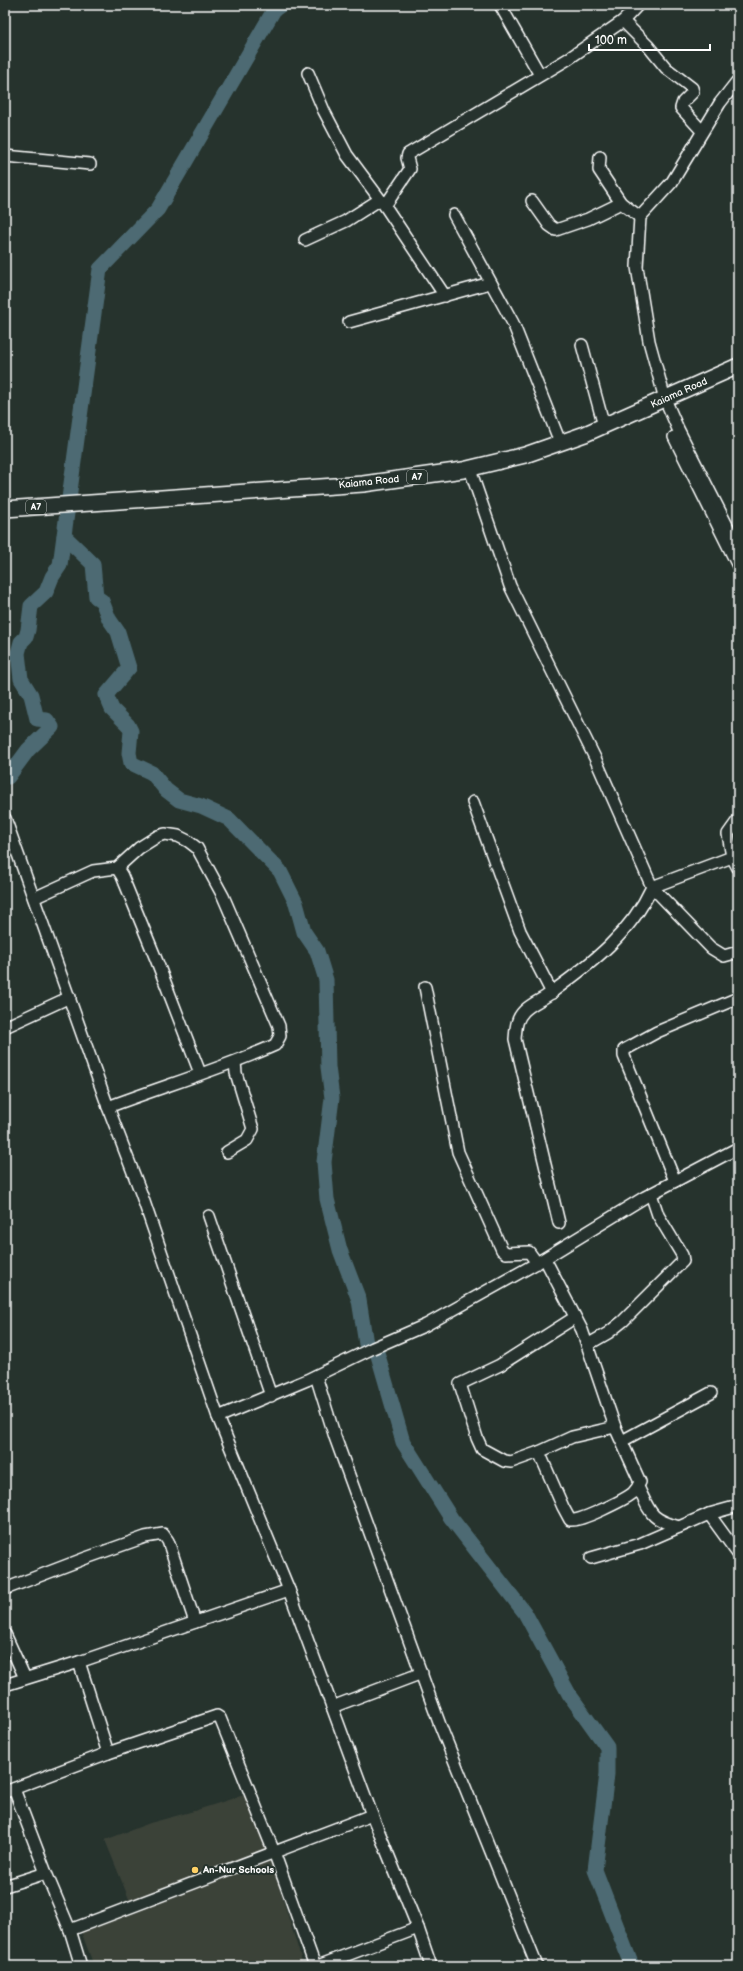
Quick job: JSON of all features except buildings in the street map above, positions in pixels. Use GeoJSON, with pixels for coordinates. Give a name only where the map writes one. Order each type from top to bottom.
{"type":"FeatureCollection","features":[{"type":"Feature","properties":{"kind":"highway","name":"Kaiama Road"},"geometry":{"type":"LineString","coordinates":[[5,509],[72,507],[364,491],[472,475],[515,464],[570,446],[663,404],[738,366]]}},
{"type":"Feature","properties":{"kind":"highway","name":"Kaiama Road"},"geometry":{"type":"LineString","coordinates":[[5,515],[72,507],[363,484],[418,477],[490,464],[560,442],[663,404],[738,374]]}},
{"type":"Feature","properties":{"kind":"street"},"geometry":{"type":"LineString","coordinates":[[500,5],[540,75]]}},
{"type":"Feature","properties":{"kind":"street"},"geometry":{"type":"LineString","coordinates":[[305,240],[382,203],[410,169],[407,158],[408,154],[568,59],[622,21],[638,5]]}},
{"type":"Feature","properties":{"kind":"street"},"geometry":{"type":"LineString","coordinates":[[622,21],[648,46],[666,68],[692,88],[693,92],[682,102],[681,108],[702,131]]}},
{"type":"Feature","properties":{"kind":"street"},"geometry":{"type":"LineString","coordinates":[[308,73],[324,111],[347,155],[382,203],[445,296]]}},
{"type":"Feature","properties":{"kind":"street"},"geometry":{"type":"LineString","coordinates":[[738,80],[702,131],[672,182],[640,217],[637,267],[649,341],[663,404],[681,453],[738,566]]}},
{"type":"Feature","properties":{"kind":"street"},"geometry":{"type":"LineString","coordinates":[[5,156],[90,164]]}},
{"type":"Feature","properties":{"kind":"street"},"geometry":{"type":"LineString","coordinates":[[600,157],[598,170],[621,203],[640,217]]}},
{"type":"Feature","properties":{"kind":"street"},"geometry":{"type":"LineString","coordinates":[[532,201],[549,225],[556,230],[588,220],[621,203]]}},
{"type":"Feature","properties":{"kind":"street"},"geometry":{"type":"LineString","coordinates":[[454,215],[513,323],[560,442]]}},
{"type":"Feature","properties":{"kind":"street"},"geometry":{"type":"LineString","coordinates":[[348,322],[490,283]]}},
{"type":"Feature","properties":{"kind":"street"},"geometry":{"type":"LineString","coordinates":[[582,345],[604,426]]}},
{"type":"Feature","properties":{"kind":"street"},"geometry":{"type":"LineString","coordinates":[[663,404],[738,547]]}},
{"type":"Feature","properties":{"kind":"street"},"geometry":{"type":"LineString","coordinates":[[472,475],[510,586],[595,758],[652,887],[711,948],[724,956],[738,952]]}},
{"type":"Feature","properties":{"kind":"street"},"geometry":{"type":"LineString","coordinates":[[473,802],[517,925],[552,993]]}},
{"type":"Feature","properties":{"kind":"street"},"geometry":{"type":"LineString","coordinates":[[5,818],[108,1107],[141,1193],[218,1417],[289,1590],[372,1815],[418,1928],[431,1966]]}},
{"type":"Feature","properties":{"kind":"street"},"geometry":{"type":"LineString","coordinates":[[738,820],[728,834],[732,858],[738,868]]}},
{"type":"Feature","properties":{"kind":"street"},"geometry":{"type":"LineString","coordinates":[[34,898],[93,871],[117,868],[139,848],[158,836],[165,834],[178,836],[197,848],[223,896],[279,1026],[280,1036],[275,1044],[235,1062],[200,1073],[108,1107]]}},
{"type":"Feature","properties":{"kind":"street"},"geometry":{"type":"LineString","coordinates":[[559,1223],[515,1039],[517,1020],[525,1010],[552,993],[620,937],[640,910],[652,887],[732,858]]}},
{"type":"Feature","properties":{"kind":"street"},"geometry":{"type":"LineString","coordinates":[[117,868],[122,876],[156,959],[200,1073]]}},
{"type":"Feature","properties":{"kind":"street"},"geometry":{"type":"LineString","coordinates":[[425,987],[458,1152],[502,1250],[506,1253],[529,1252],[541,1261],[582,1330],[615,1427],[640,1482],[638,1488],[619,1502],[580,1518],[570,1520],[539,1452]]}},
{"type":"Feature","properties":{"kind":"street"},"geometry":{"type":"LineString","coordinates":[[5,1027],[70,997]]}},
{"type":"Feature","properties":{"kind":"street"},"geometry":{"type":"LineString","coordinates":[[675,1181],[624,1056],[624,1050],[657,1032],[738,998]]}},
{"type":"Feature","properties":{"kind":"street"},"geometry":{"type":"LineString","coordinates":[[226,1152],[247,1140],[253,1129],[236,1073],[235,1062]]}},
{"type":"Feature","properties":{"kind":"street"},"geometry":{"type":"LineString","coordinates":[[218,1417],[271,1396],[426,1325],[541,1261],[651,1194],[738,1148]]}},
{"type":"Feature","properties":{"kind":"street"},"geometry":{"type":"LineString","coordinates":[[587,1345],[608,1333],[623,1321],[683,1261],[682,1255],[658,1215],[651,1194]]}},
{"type":"Feature","properties":{"kind":"street"},"geometry":{"type":"LineString","coordinates":[[209,1216],[271,1396]]}},
{"type":"Feature","properties":{"kind":"street"},"geometry":{"type":"LineString","coordinates":[[574,1318],[500,1365],[460,1384],[477,1438],[482,1449],[497,1458],[511,1462],[539,1452],[572,1437],[615,1427]]}},
{"type":"Feature","properties":{"kind":"street"},"geometry":{"type":"LineString","coordinates":[[316,1376],[335,1437],[463,1785],[537,1966]]}},
{"type":"Feature","properties":{"kind":"street"},"geometry":{"type":"LineString","coordinates":[[622,1441],[711,1393]]}},
{"type":"Feature","properties":{"kind":"street"},"geometry":{"type":"LineString","coordinates":[[638,1488],[654,1516],[666,1524],[679,1527]]}},
{"type":"Feature","properties":{"kind":"street"},"geometry":{"type":"LineString","coordinates":[[591,1558],[640,1544],[709,1514],[738,1506]]}},
{"type":"Feature","properties":{"kind":"street"},"geometry":{"type":"LineString","coordinates":[[709,1514],[738,1554]]}},
{"type":"Feature","properties":{"kind":"street"},"geometry":{"type":"LineString","coordinates":[[5,1589],[86,1558],[146,1537],[162,1534],[168,1541],[195,1622]]}},
{"type":"Feature","properties":{"kind":"street"},"geometry":{"type":"LineString","coordinates":[[5,1685],[79,1662],[289,1590]]}},
{"type":"Feature","properties":{"kind":"street"},"geometry":{"type":"LineString","coordinates":[[5,1634],[25,1678]]}},
{"type":"Feature","properties":{"kind":"street"},"geometry":{"type":"LineString","coordinates":[[79,1662],[108,1752]]}},
{"type":"Feature","properties":{"kind":"street"},"geometry":{"type":"LineString","coordinates":[[332,1707],[422,1673]]}},
{"type":"Feature","properties":{"kind":"street"},"geometry":{"type":"LineString","coordinates":[[81,1966],[70,1930],[10,1790],[108,1752],[217,1716],[220,1718],[274,1852],[317,1966],[418,1928]]}},
{"type":"Feature","properties":{"kind":"street"},"geometry":{"type":"LineString","coordinates":[[70,1930],[372,1815]]}},
{"type":"Feature","properties":{"kind":"street"},"geometry":{"type":"LineString","coordinates":[[5,1886],[46,1873]]}},
{"type":"Feature","properties":{"kind":"shaded area","name":"An-Nur Schools"},"geometry":{"type":"Polygon","coordinates":[[[250,1793],[302,1961],[289,1966],[94,1966],[81,1931],[129,1899],[105,1840],[150,1823],[250,1793]]]}},
{"type":"Feature","properties":{"kind":"waterway"},"geometry":{"type":"LineString","coordinates":[[5,773],[8,777],[28,750],[52,727],[47,720],[37,719],[31,695],[21,679],[18,653],[21,642],[26,637],[28,630],[31,606],[46,592],[52,577],[60,565],[100,269],[158,209],[274,10],[281,5]]}},
{"type":"Feature","properties":{"kind":"waterway"},"geometry":{"type":"LineString","coordinates":[[64,536],[93,564],[96,597],[102,601],[109,619],[118,632],[129,668],[106,695],[112,709],[128,725],[131,731],[129,753],[131,763],[152,773],[166,790],[179,800],[201,806],[229,819],[280,871],[296,903],[304,932],[317,951],[326,980],[328,1067],[332,1098],[324,1162],[327,1199],[340,1250],[359,1300],[366,1344],[377,1352],[403,1442],[451,1518],[525,1613],[569,1694],[607,1747],[607,1774],[595,1870],[632,1966]]}},
{"type":"Feature","properties":{"kind":"place","name":"An-Nur Schools"},"geometry":{"type":"Point","coordinates":[195,1870]}}]}
